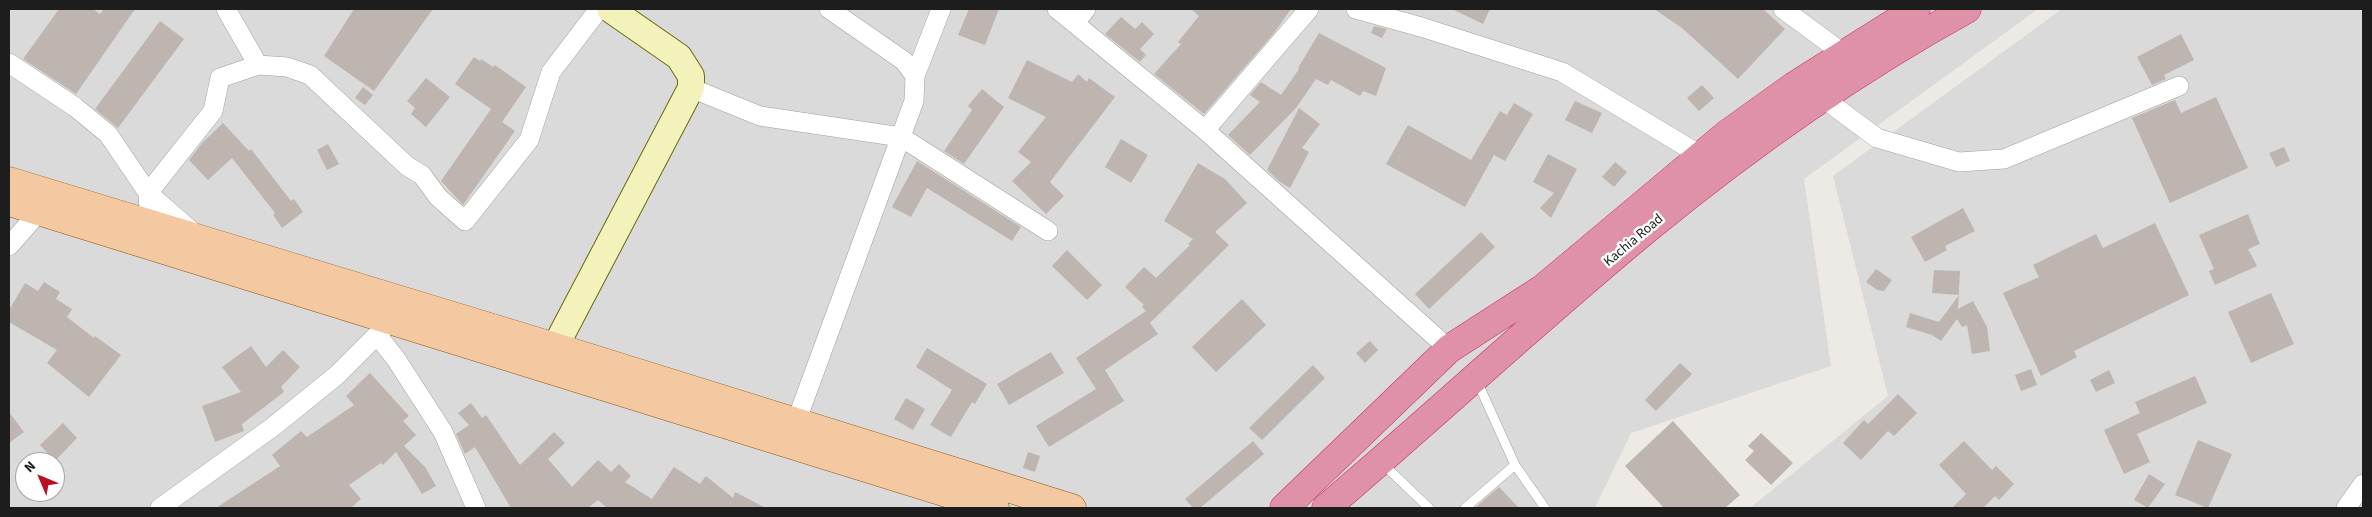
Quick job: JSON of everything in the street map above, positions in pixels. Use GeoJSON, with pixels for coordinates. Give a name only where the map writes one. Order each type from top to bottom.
{"type":"FeatureCollection","features":[{"type":"Feature","properties":{"kind":"highway","name":"Kachia Road"},"geometry":{"type":"LineString","coordinates":[[1284,508],[1450,349],[1542,288],[1700,155],[1756,113],[1844,54],[1916,9]]}},
{"type":"Feature","properties":{"kind":"highway","name":"Kachia Road"},"geometry":{"type":"LineString","coordinates":[[1326,508],[1647,229],[1758,144],[1823,98],[1889,53],[1967,9]]}},
{"type":"Feature","properties":{"kind":"main road"},"geometry":{"type":"LineString","coordinates":[[9,180],[1072,508]]}},
{"type":"Feature","properties":{"kind":"main road"},"geometry":{"type":"LineString","coordinates":[[9,202],[384,328],[994,508]]}},
{"type":"Feature","properties":{"kind":"street"},"geometry":{"type":"LineString","coordinates":[[226,9],[258,65]]}},
{"type":"Feature","properties":{"kind":"street"},"geometry":{"type":"LineString","coordinates":[[150,224],[148,193],[213,110],[220,78],[258,65],[287,67],[310,75],[407,166],[422,175],[438,198],[465,221],[529,140],[551,72],[599,9]]}},
{"type":"Feature","properties":{"kind":"street"},"geometry":{"type":"LineString","coordinates":[[555,347],[691,88],[692,76],[679,57],[610,9]]}},
{"type":"Feature","properties":{"kind":"street"},"geometry":{"type":"LineString","coordinates":[[829,9],[904,61],[916,76]]}},
{"type":"Feature","properties":{"kind":"street"},"geometry":{"type":"LineString","coordinates":[[796,422],[914,101],[916,76],[941,9]]}},
{"type":"Feature","properties":{"kind":"street"},"geometry":{"type":"LineString","coordinates":[[1057,9],[1081,16],[1205,130],[1450,349]]}},
{"type":"Feature","properties":{"kind":"street"},"geometry":{"type":"LineString","coordinates":[[1205,130],[1309,9]]}},
{"type":"Feature","properties":{"kind":"street"},"geometry":{"type":"LineString","coordinates":[[1356,9],[1421,27],[1562,72],[1700,155]]}},
{"type":"Feature","properties":{"kind":"street"},"geometry":{"type":"LineString","coordinates":[[1783,9],[1844,54]]}},
{"type":"Feature","properties":{"kind":"street"},"geometry":{"type":"LineString","coordinates":[[9,63],[75,107],[108,134],[148,193],[202,240]]}},
{"type":"Feature","properties":{"kind":"street"},"geometry":{"type":"LineString","coordinates":[[1823,98],[1876,138],[1959,162],[2004,159],[2179,86]]}},
{"type":"Feature","properties":{"kind":"street"},"geometry":{"type":"LineString","coordinates":[[691,88],[760,116],[901,137],[1048,231]]}},
{"type":"Feature","properties":{"kind":"street"},"geometry":{"type":"LineString","coordinates":[[9,246],[40,211]]}},
{"type":"Feature","properties":{"kind":"street"},"geometry":{"type":"LineString","coordinates":[[160,508],[274,426],[337,374],[384,328],[396,359],[443,432],[471,506]]}},
{"type":"Feature","properties":{"kind":"street"},"geometry":{"type":"LineString","coordinates":[[2346,508],[2363,484]]}},
{"type":"Feature","properties":{"kind":"lane"},"geometry":{"type":"LineString","coordinates":[[1476,378],[1515,465],[1545,508]]}},
{"type":"Feature","properties":{"kind":"lane"},"geometry":{"type":"LineString","coordinates":[[1380,461],[1429,508]]}},
{"type":"Feature","properties":{"kind":"lane"},"geometry":{"type":"LineString","coordinates":[[1465,508],[1515,465]]}},
{"type":"Feature","properties":{"kind":"shaded area"},"geometry":{"type":"Polygon","coordinates":[[[9,9],[2038,9],[1804,179],[1831,366],[1631,433],[1595,508],[9,508],[9,9]]]}},
{"type":"Feature","properties":{"kind":"shaded area"},"geometry":{"type":"Polygon","coordinates":[[[2062,9],[2363,9],[2363,508],[1750,508],[1888,396],[1833,176],[2062,9]]]}},
{"type":"Feature","properties":{"kind":"building"},"geometry":{"type":"Polygon","coordinates":[[[59,9],[93,9],[100,14],[104,9],[135,9],[76,94],[23,59],[59,9]]]}},
{"type":"Feature","properties":{"kind":"building"},"geometry":{"type":"Polygon","coordinates":[[[354,9],[433,9],[374,91],[324,56],[354,9]]]}},
{"type":"Feature","properties":{"kind":"building"},"geometry":{"type":"Polygon","coordinates":[[[969,9],[999,9],[985,45],[958,35],[969,9]]]}},
{"type":"Feature","properties":{"kind":"building"},"geometry":{"type":"Polygon","coordinates":[[[1191,9],[1291,9],[1274,33],[1204,114],[1154,74],[1181,44],[1178,42],[1199,16],[1191,9]]]}},
{"type":"Feature","properties":{"kind":"building"},"geometry":{"type":"Polygon","coordinates":[[[1452,9],[1490,9],[1483,24],[1452,9]]]}},
{"type":"Feature","properties":{"kind":"building"},"geometry":{"type":"Polygon","coordinates":[[[1654,9],[1763,9],[1785,29],[1738,79],[1682,28],[1654,9]]]}},
{"type":"Feature","properties":{"kind":"building"},"geometry":{"type":"Polygon","coordinates":[[[1121,17],[1135,29],[1142,22],[1154,34],[1140,49],[1146,55],[1140,62],[1105,34],[1121,17]]]}},
{"type":"Feature","properties":{"kind":"building"},"geometry":{"type":"Polygon","coordinates":[[[160,21],[184,39],[118,128],[95,109],[160,21]]]}},
{"type":"Feature","properties":{"kind":"building"},"geometry":{"type":"Polygon","coordinates":[[[1374,26],[1387,29],[1382,38],[1371,33],[1374,26]]]}},
{"type":"Feature","properties":{"kind":"building"},"geometry":{"type":"Polygon","coordinates":[[[1319,33],[1386,68],[1376,96],[1363,91],[1360,96],[1331,80],[1328,85],[1316,79],[1296,108],[1250,155],[1228,135],[1260,102],[1250,95],[1261,82],[1281,95],[1299,69],[1319,33]]]}},
{"type":"Feature","properties":{"kind":"building"},"geometry":{"type":"Polygon","coordinates":[[[2181,34],[2194,60],[2164,75],[2166,79],[2152,85],[2137,57],[2181,34]]]}},
{"type":"Feature","properties":{"kind":"building"},"geometry":{"type":"Polygon","coordinates":[[[474,57],[493,67],[495,65],[526,87],[502,122],[515,131],[463,205],[441,181],[491,109],[455,84],[474,57]]]}},
{"type":"Feature","properties":{"kind":"building"},"geometry":{"type":"Polygon","coordinates":[[[1027,60],[1072,82],[1078,74],[1087,82],[1089,78],[1115,97],[1050,182],[1064,196],[1046,214],[1012,181],[1031,162],[1018,152],[1046,117],[1008,98],[1027,60]]]}},
{"type":"Feature","properties":{"kind":"building"},"geometry":{"type":"Polygon","coordinates":[[[426,78],[450,97],[426,127],[411,114],[415,108],[407,101],[426,78]]]}},
{"type":"Feature","properties":{"kind":"building"},"geometry":{"type":"Polygon","coordinates":[[[1702,85],[1714,98],[1699,111],[1687,98],[1702,85]]]}},
{"type":"Feature","properties":{"kind":"building"},"geometry":{"type":"Polygon","coordinates":[[[363,87],[373,95],[365,105],[355,98],[363,87]]]}},
{"type":"Feature","properties":{"kind":"building"},"geometry":{"type":"Polygon","coordinates":[[[982,89],[1004,107],[964,164],[944,151],[972,110],[968,106],[982,89]]]}},
{"type":"Feature","properties":{"kind":"building"},"geometry":{"type":"Polygon","coordinates":[[[2216,97],[2248,168],[2170,203],[2132,118],[2175,100],[2181,113],[2216,97]]]}},
{"type":"Feature","properties":{"kind":"building"},"geometry":{"type":"Polygon","coordinates":[[[1575,101],[1602,113],[1592,133],[1565,120],[1575,101]]]}},
{"type":"Feature","properties":{"kind":"building"},"geometry":{"type":"Polygon","coordinates":[[[1514,103],[1533,114],[1505,161],[1494,155],[1465,207],[1386,164],[1408,125],[1471,160],[1500,111],[1507,115],[1514,103]]]}},
{"type":"Feature","properties":{"kind":"building"},"geometry":{"type":"Polygon","coordinates":[[[1299,108],[1320,124],[1302,148],[1309,152],[1290,188],[1267,170],[1299,108]]]}},
{"type":"Feature","properties":{"kind":"building"},"geometry":{"type":"Polygon","coordinates":[[[223,123],[249,151],[251,149],[291,201],[294,199],[303,212],[282,228],[273,215],[275,213],[232,158],[208,180],[189,160],[202,143],[223,123]]]}},
{"type":"Feature","properties":{"kind":"building"},"geometry":{"type":"Polygon","coordinates":[[[1121,139],[1148,155],[1131,183],[1105,167],[1121,139]]]}},
{"type":"Feature","properties":{"kind":"building"},"geometry":{"type":"Polygon","coordinates":[[[328,144],[339,164],[327,170],[317,150],[328,144]]]}},
{"type":"Feature","properties":{"kind":"building"},"geometry":{"type":"Polygon","coordinates":[[[2284,147],[2290,161],[2276,167],[2269,153],[2284,147]]]}},
{"type":"Feature","properties":{"kind":"building"},"geometry":{"type":"Polygon","coordinates":[[[1548,154],[1577,169],[1551,218],[1540,208],[1554,193],[1533,182],[1548,154]]]}},
{"type":"Feature","properties":{"kind":"building"},"geometry":{"type":"Polygon","coordinates":[[[917,161],[1021,227],[1012,241],[927,188],[911,217],[892,207],[917,161]]]}},
{"type":"Feature","properties":{"kind":"building"},"geometry":{"type":"Polygon","coordinates":[[[1615,162],[1627,172],[1614,187],[1602,177],[1615,162]]]}},
{"type":"Feature","properties":{"kind":"building"},"geometry":{"type":"Polygon","coordinates":[[[1198,163],[1225,179],[1247,203],[1215,232],[1229,245],[1150,323],[1158,334],[1105,370],[1124,401],[1049,447],[1036,426],[1096,389],[1076,358],[1146,311],[1142,307],[1144,305],[1125,287],[1144,267],[1156,278],[1190,245],[1188,244],[1193,239],[1164,221],[1198,163]]]}},
{"type":"Feature","properties":{"kind":"building"},"geometry":{"type":"Polygon","coordinates":[[[1963,208],[1975,231],[1945,246],[1947,250],[1925,262],[1911,237],[1963,208]]]}},
{"type":"Feature","properties":{"kind":"building"},"geometry":{"type":"Polygon","coordinates":[[[2248,214],[2260,244],[2248,249],[2257,266],[2215,285],[2209,271],[2214,269],[2199,235],[2248,214]]]}},
{"type":"Feature","properties":{"kind":"building"},"geometry":{"type":"Polygon","coordinates":[[[2155,223],[2189,295],[2074,351],[2077,357],[2041,376],[2003,293],[2039,277],[2033,265],[2096,234],[2103,248],[2155,223]]]}},
{"type":"Feature","properties":{"kind":"building"},"geometry":{"type":"Polygon","coordinates":[[[1481,232],[1495,247],[1429,309],[1415,294],[1481,232]]]}},
{"type":"Feature","properties":{"kind":"building"},"geometry":{"type":"Polygon","coordinates":[[[1067,250],[1102,285],[1087,300],[1052,266],[1067,250]]]}},
{"type":"Feature","properties":{"kind":"building"},"geometry":{"type":"Polygon","coordinates":[[[1876,269],[1892,280],[1884,291],[1877,290],[1866,282],[1876,269]]]}},
{"type":"Feature","properties":{"kind":"building"},"geometry":{"type":"Polygon","coordinates":[[[1934,270],[1960,271],[1959,295],[1932,293],[1934,270]]]}},
{"type":"Feature","properties":{"kind":"building"},"geometry":{"type":"Polygon","coordinates":[[[44,282],[60,292],[56,299],[72,309],[67,317],[94,338],[95,336],[121,355],[89,397],[47,363],[57,350],[9,322],[9,310],[25,283],[38,291],[44,282]]]}},
{"type":"Feature","properties":{"kind":"building"},"geometry":{"type":"Polygon","coordinates":[[[2271,293],[2294,344],[2251,363],[2228,312],[2271,293]]]}},
{"type":"Feature","properties":{"kind":"building"},"geometry":{"type":"Polygon","coordinates":[[[1959,295],[1958,309],[1973,301],[1987,327],[1990,351],[1972,354],[1967,325],[1962,327],[1957,319],[1941,341],[1932,335],[1906,327],[1910,313],[1939,322],[1959,295]]]}},
{"type":"Feature","properties":{"kind":"building"},"geometry":{"type":"Polygon","coordinates":[[[1242,299],[1266,325],[1216,372],[1192,347],[1242,299]]]}},
{"type":"Feature","properties":{"kind":"building"},"geometry":{"type":"Polygon","coordinates":[[[1370,341],[1378,350],[1365,363],[1356,353],[1370,341]]]}},
{"type":"Feature","properties":{"kind":"building"},"geometry":{"type":"Polygon","coordinates":[[[251,346],[266,367],[283,350],[300,367],[281,387],[284,392],[242,424],[244,431],[215,442],[202,406],[241,392],[222,367],[251,346]]]}},
{"type":"Feature","properties":{"kind":"building"},"geometry":{"type":"Polygon","coordinates":[[[927,348],[987,384],[975,404],[972,402],[951,437],[930,425],[952,390],[916,367],[927,348]]]}},
{"type":"Feature","properties":{"kind":"building"},"geometry":{"type":"Polygon","coordinates":[[[1051,352],[1064,373],[1009,405],[997,384],[1051,352]]]}},
{"type":"Feature","properties":{"kind":"building"},"geometry":{"type":"Polygon","coordinates":[[[1680,363],[1692,374],[1656,411],[1645,400],[1680,363]]]}},
{"type":"Feature","properties":{"kind":"building"},"geometry":{"type":"Polygon","coordinates":[[[1313,365],[1325,378],[1262,440],[1249,428],[1313,365]]]}},
{"type":"Feature","properties":{"kind":"building"},"geometry":{"type":"Polygon","coordinates":[[[2031,369],[2037,385],[2021,391],[2015,375],[2031,369]]]}},
{"type":"Feature","properties":{"kind":"building"},"geometry":{"type":"Polygon","coordinates":[[[2109,370],[2115,383],[2096,392],[2090,380],[2109,370]]]}},
{"type":"Feature","properties":{"kind":"building"},"geometry":{"type":"Polygon","coordinates":[[[370,373],[409,416],[403,421],[416,435],[404,446],[425,467],[436,486],[422,494],[396,452],[383,465],[381,463],[349,485],[361,499],[351,508],[216,508],[280,466],[272,455],[301,431],[307,437],[354,405],[346,396],[370,373]]]}},
{"type":"Feature","properties":{"kind":"building"},"geometry":{"type":"Polygon","coordinates":[[[2195,376],[2207,403],[2137,434],[2150,462],[2124,474],[2104,430],[2140,413],[2135,402],[2195,376]]]}},
{"type":"Feature","properties":{"kind":"building"},"geometry":{"type":"Polygon","coordinates":[[[1898,394],[1917,413],[1894,436],[1888,431],[1861,460],[1843,443],[1864,420],[1868,424],[1898,394]]]}},
{"type":"Feature","properties":{"kind":"building"},"geometry":{"type":"Polygon","coordinates":[[[906,398],[925,409],[913,430],[894,419],[906,398]]]}},
{"type":"Feature","properties":{"kind":"building"},"geometry":{"type":"Polygon","coordinates":[[[471,403],[482,418],[486,415],[520,465],[554,432],[565,443],[548,459],[572,487],[598,460],[611,472],[619,464],[631,476],[625,482],[652,499],[674,467],[700,484],[706,476],[733,498],[735,492],[766,508],[607,508],[598,500],[588,508],[511,508],[475,447],[465,454],[456,434],[469,425],[458,413],[471,403]]]}},
{"type":"Feature","properties":{"kind":"building"},"geometry":{"type":"Polygon","coordinates":[[[9,412],[24,432],[9,443],[9,412]]]}},
{"type":"Feature","properties":{"kind":"building"},"geometry":{"type":"Polygon","coordinates":[[[1673,421],[1740,495],[1725,508],[1664,508],[1625,466],[1673,421]]]}},
{"type":"Feature","properties":{"kind":"building"},"geometry":{"type":"Polygon","coordinates":[[[63,423],[77,438],[64,452],[47,452],[40,445],[63,423]]]}},
{"type":"Feature","properties":{"kind":"building"},"geometry":{"type":"Polygon","coordinates":[[[1761,433],[1793,463],[1771,485],[1745,460],[1754,451],[1748,446],[1761,433]]]}},
{"type":"Feature","properties":{"kind":"building"},"geometry":{"type":"Polygon","coordinates":[[[2198,440],[2232,454],[2208,508],[2175,495],[2198,440]]]}},
{"type":"Feature","properties":{"kind":"building"},"geometry":{"type":"Polygon","coordinates":[[[1253,441],[1264,454],[1200,508],[1193,508],[1185,499],[1253,441]]]}},
{"type":"Feature","properties":{"kind":"building"},"geometry":{"type":"Polygon","coordinates":[[[1964,441],[1992,470],[1996,466],[2014,484],[1999,500],[1995,496],[1983,508],[1952,508],[1966,494],[1939,465],[1964,441]]]}},
{"type":"Feature","properties":{"kind":"building"},"geometry":{"type":"Polygon","coordinates":[[[1028,452],[1040,456],[1035,472],[1023,468],[1028,452]]]}},
{"type":"Feature","properties":{"kind":"building"},"geometry":{"type":"Polygon","coordinates":[[[2149,474],[2165,484],[2148,508],[2134,500],[2149,474]]]}},
{"type":"Feature","properties":{"kind":"building"},"geometry":{"type":"Polygon","coordinates":[[[1499,487],[1519,508],[1475,508],[1486,498],[1499,487]]]}}]}
